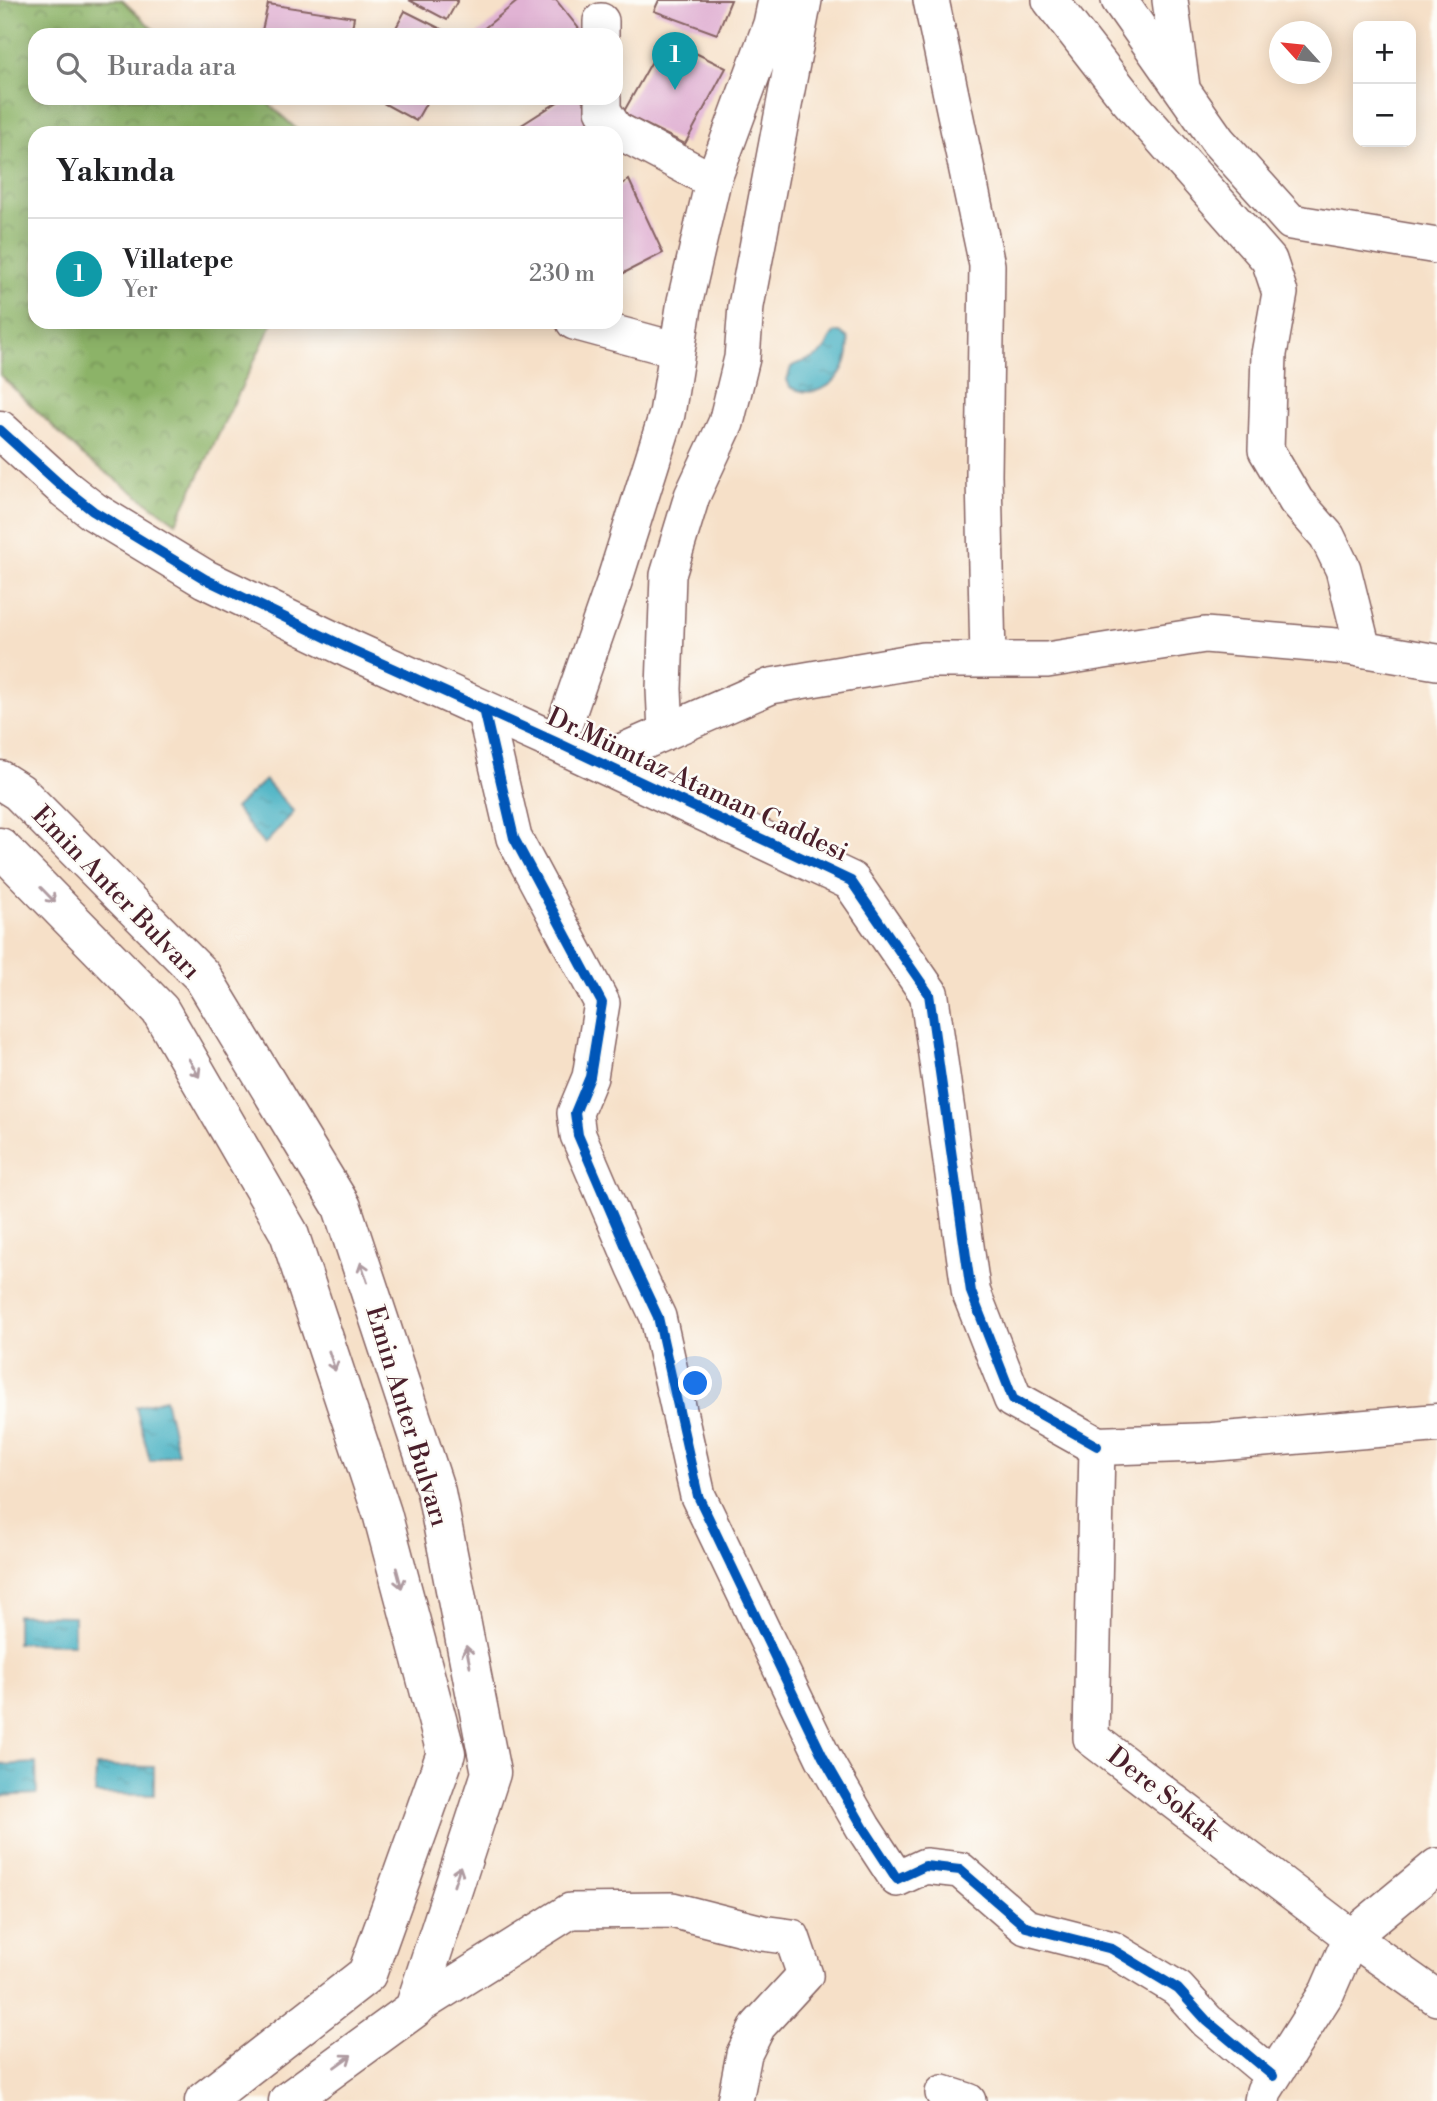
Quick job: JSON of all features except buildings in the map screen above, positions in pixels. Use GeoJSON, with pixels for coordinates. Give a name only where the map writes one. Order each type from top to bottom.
{"type":"FeatureCollection","features":[{"type":"Feature","properties":{"kind":"main road","name":"Dr.Mümtaz Ataman Caddesi"},"geometry":{"type":"LineString","coordinates":[[0,430],[93,511],[205,579],[850,881],[929,994],[971,1292],[1013,1399],[1097,1446]]}},
{"type":"Feature","properties":{"kind":"main road","name":"Emin Anter Bulvarı"},"geometry":{"type":"LineString","coordinates":[[0,780],[19,792],[202,976],[342,1208],[436,1492],[491,1773],[414,2008]]}},
{"type":"Feature","properties":{"kind":"main road","name":"Emin Anter Bulvarı"},"geometry":{"type":"LineString","coordinates":[[0,847],[160,1010],[289,1233],[382,1513],[446,1753],[367,1975],[205,2101]]}},
{"type":"Feature","properties":{"kind":"main road"},"geometry":{"type":"LineString","coordinates":[[1097,1446],[1212,1442],[1437,1423]]}},
{"type":"Feature","properties":{"kind":"main road"},"geometry":{"type":"LineString","coordinates":[[288,2101],[414,2008]]}},
{"type":"Feature","properties":{"kind":"street"},"geometry":{"type":"LineString","coordinates":[[558,743],[614,582],[667,414],[685,301],[712,181],[771,24],[776,0]]}},
{"type":"Feature","properties":{"kind":"street"},"geometry":{"type":"LineString","coordinates":[[666,732],[664,689],[668,575],[692,496],[730,410],[742,358],[746,306],[804,0]]}},
{"type":"Feature","properties":{"kind":"street"},"geometry":{"type":"LineString","coordinates":[[931,0],[987,265],[984,475],[988,660]]}},
{"type":"Feature","properties":{"kind":"street"},"geometry":{"type":"LineString","coordinates":[[1050,0],[1127,99],[1269,260],[1280,293],[1269,354],[1266,450],[1296,501],[1327,536],[1338,558],[1350,593],[1363,649]]}},
{"type":"Feature","properties":{"kind":"street"},"geometry":{"type":"LineString","coordinates":[[1119,0],[1218,141],[1291,222],[1437,246]]}},
{"type":"Feature","properties":{"kind":"street"},"geometry":{"type":"LineString","coordinates":[[1170,0],[1183,92]]}},
{"type":"Feature","properties":{"kind":"street"},"geometry":{"type":"LineString","coordinates":[[603,105],[603,110],[613,126]]}},
{"type":"Feature","properties":{"kind":"street"},"geometry":{"type":"LineString","coordinates":[[623,133],[712,181]]}},
{"type":"Feature","properties":{"kind":"street"},"geometry":{"type":"LineString","coordinates":[[600,329],[677,350]]}},
{"type":"Feature","properties":{"kind":"street"},"geometry":{"type":"LineString","coordinates":[[598,762],[771,686],[923,660],[1046,660],[1205,635],[1363,649],[1437,662]]}},
{"type":"Feature","properties":{"kind":"street"},"geometry":{"type":"LineString","coordinates":[[484,709],[514,838],[602,1003],[590,1077],[575,1113],[579,1135],[658,1317],[698,1496],[823,1757],[863,1827],[897,1879],[925,1866],[960,1870],[1026,1927],[1112,1949],[1178,1989],[1268,2089],[1326,1992],[1350,1937],[1437,1866]]}},
{"type":"Feature","properties":{"kind":"street","name":"Dere Sokak"},"geometry":{"type":"LineString","coordinates":[[1097,1446],[1091,1738],[1350,1937],[1437,1998]]}},
{"type":"Feature","properties":{"kind":"street"},"geometry":{"type":"LineString","coordinates":[[414,2008],[570,1910],[672,1910],[762,1933],[792,1937],[804,1975],[758,2026],[744,2054],[735,2101]]}},
{"type":"Feature","properties":{"kind":"green space"},"geometry":{"type":"Polygon","coordinates":[[[0,0],[122,0],[152,28],[28,28],[28,105],[270,105],[293,126],[28,126],[28,329],[270,329],[176,523],[82,455],[0,375],[0,0]]]}},
{"type":"Feature","properties":{"kind":"water"},"geometry":{"type":"Polygon","coordinates":[[[836,332],[848,338],[848,350],[846,362],[834,381],[825,388],[814,391],[790,387],[787,380],[791,367],[820,354],[836,332]]]}},
{"type":"Feature","properties":{"kind":"water"},"geometry":{"type":"Polygon","coordinates":[[[265,780],[294,812],[264,845],[235,808],[265,780]]]}},
{"type":"Feature","properties":{"kind":"water"},"geometry":{"type":"Polygon","coordinates":[[[165,1399],[178,1453],[150,1461],[136,1407],[165,1399]]]}},
{"type":"Feature","properties":{"kind":"water"},"geometry":{"type":"Polygon","coordinates":[[[17,1615],[74,1616],[74,1644],[17,1643],[17,1615]]]}},
{"type":"Feature","properties":{"kind":"water"},"geometry":{"type":"Polygon","coordinates":[[[36,1763],[37,1794],[0,1796],[0,1765],[36,1763]]]}},
{"type":"Feature","properties":{"kind":"water"},"geometry":{"type":"Polygon","coordinates":[[[96,1766],[154,1767],[154,1795],[95,1794],[96,1766]]]}},
{"type":"Feature","properties":{"kind":"cycle path"},"geometry":{"type":"LineString","coordinates":[[0,430],[93,511],[205,579],[851,881],[929,994],[971,1292],[1013,1399],[1097,1446]]}},
{"type":"Feature","properties":{"kind":"cycle path"},"geometry":{"type":"LineString","coordinates":[[484,709],[514,838],[602,1003],[590,1077],[575,1113],[578,1135],[658,1317],[698,1496],[823,1757],[863,1827],[897,1879],[925,1866],[960,1870],[1026,1927],[1112,1949],[1178,1989],[1207,2021],[1273,2076]]}},
{"type":"Feature","properties":{"kind":"place","name":"Villatepe"},"geometry":{"type":"Point","coordinates":[675,90]}}]}
